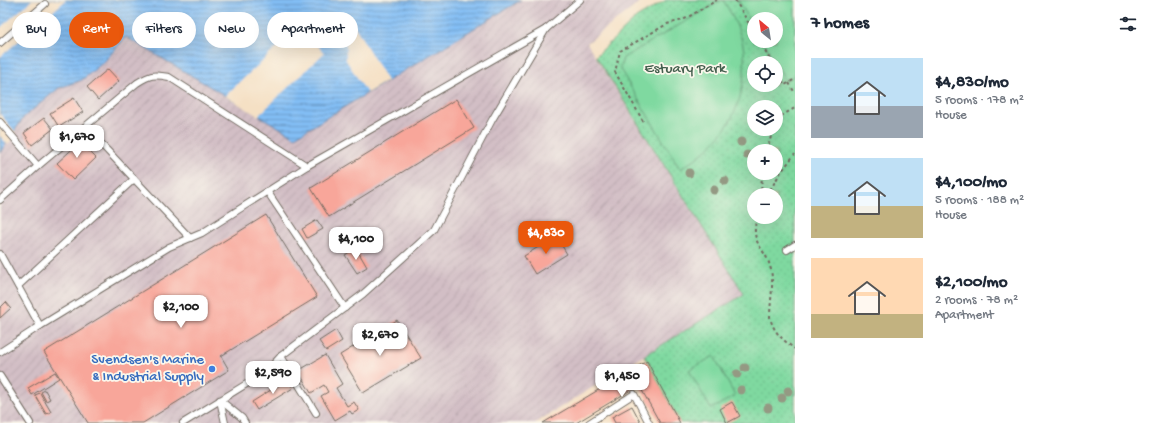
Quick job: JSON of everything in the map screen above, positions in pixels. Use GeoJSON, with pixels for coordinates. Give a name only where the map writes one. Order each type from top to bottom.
{"type":"FeatureCollection","features":[{"type":"Feature","properties":{"kind":"lane"},"geometry":{"type":"LineString","coordinates":[[0,352],[169,247],[202,233],[307,166],[546,29],[580,0]]}},
{"type":"Feature","properties":{"kind":"lane"},"geometry":{"type":"LineString","coordinates":[[0,43],[46,4]]}},
{"type":"Feature","properties":{"kind":"lane"},"geometry":{"type":"LineString","coordinates":[[183,423],[266,372],[281,356],[363,294],[434,230],[492,120],[546,29]]}},
{"type":"Feature","properties":{"kind":"lane"},"geometry":{"type":"LineString","coordinates":[[0,200],[137,83],[150,75],[169,77],[307,166]]}},
{"type":"Feature","properties":{"kind":"lane"},"geometry":{"type":"LineString","coordinates":[[0,122],[38,166]]}},
{"type":"Feature","properties":{"kind":"lane"},"geometry":{"type":"LineString","coordinates":[[85,127],[190,238]]}},
{"type":"Feature","properties":{"kind":"lane"},"geometry":{"type":"LineString","coordinates":[[18,286],[134,179]]}},
{"type":"Feature","properties":{"kind":"lane"},"geometry":{"type":"LineString","coordinates":[[267,191],[345,308]]}},
{"type":"Feature","properties":{"kind":"lane"},"geometry":{"type":"LineString","coordinates":[[787,250],[795,245]]}},
{"type":"Feature","properties":{"kind":"lane"},"geometry":{"type":"LineString","coordinates":[[0,254],[40,326]]}},
{"type":"Feature","properties":{"kind":"lane"},"geometry":{"type":"LineString","coordinates":[[281,356],[316,413]]}},
{"type":"Feature","properties":{"kind":"lane"},"geometry":{"type":"LineString","coordinates":[[0,376],[30,423]]}},
{"type":"Feature","properties":{"kind":"lane"},"geometry":{"type":"LineString","coordinates":[[589,423],[634,394],[649,423]]}},
{"type":"Feature","properties":{"kind":"lane"},"geometry":{"type":"LineString","coordinates":[[220,400],[225,423]]}},
{"type":"Feature","properties":{"kind":"lane"},"geometry":{"type":"LineString","coordinates":[[220,400],[242,418],[245,423]]}},
{"type":"Feature","properties":{"kind":"lane"},"geometry":{"type":"LineString","coordinates":[[600,416],[604,423]]}},
{"type":"Feature","properties":{"kind":"path"},"geometry":{"type":"LineString","coordinates":[[643,121],[615,72],[620,51],[667,24],[683,20],[716,0]]}},
{"type":"Feature","properties":{"kind":"path"},"geometry":{"type":"LineString","coordinates":[[735,0],[747,20]]}},
{"type":"Feature","properties":{"kind":"path"},"geometry":{"type":"LineString","coordinates":[[783,82],[785,85],[795,80]]}},
{"type":"Feature","properties":{"kind":"path"},"geometry":{"type":"LineString","coordinates":[[789,83],[795,93]]}},
{"type":"Feature","properties":{"kind":"path"},"geometry":{"type":"LineString","coordinates":[[783,115],[795,108]]}},
{"type":"Feature","properties":{"kind":"path"},"geometry":{"type":"LineString","coordinates":[[772,188],[781,172],[795,154]]}},
{"type":"Feature","properties":{"kind":"path"},"geometry":{"type":"LineString","coordinates":[[755,224],[754,234],[756,242],[767,259],[772,274],[771,323],[774,331],[795,349]]}},
{"type":"Feature","properties":{"kind":"shaded area"},"geometry":{"type":"Polygon","coordinates":[[[521,0],[643,0],[587,43],[744,294],[535,423],[0,423],[0,153],[24,117],[59,88],[82,80],[105,61],[116,48],[124,48],[124,39],[126,37],[132,41],[132,48],[145,48],[295,137],[521,0]]]}},
{"type":"Feature","properties":{"kind":"green space","name":"Estuary Park"},"geometry":{"type":"Polygon","coordinates":[[[666,0],[795,0],[795,423],[680,423],[644,356],[744,294],[596,56],[636,18],[666,0]]]}},
{"type":"Feature","properties":{"kind":"green space"},"geometry":{"type":"Polygon","coordinates":[[[722,0],[735,21],[743,45],[744,75],[742,91],[731,118],[724,130],[705,151],[680,169],[620,69],[623,58],[722,0]]]}},
{"type":"Feature","properties":{"kind":"green space"},"geometry":{"type":"Polygon","coordinates":[[[738,0],[795,0],[795,75],[786,81],[783,76],[783,56],[772,56],[767,48],[783,48],[783,12],[747,12],[747,15],[738,0]]]}},
{"type":"Feature","properties":{"kind":"green space"},"geometry":{"type":"Polygon","coordinates":[[[714,356],[735,396],[711,409],[689,370],[714,356]]]}},
{"type":"Feature","properties":{"kind":"water"},"geometry":{"type":"Polygon","coordinates":[[[0,0],[521,0],[295,137],[145,48],[196,48],[196,12],[132,12],[132,41],[126,37],[124,39],[124,12],[69,12],[69,48],[116,48],[105,61],[82,80],[59,88],[24,117],[0,153],[0,0]]]}},
{"type":"Feature","properties":{"kind":"pier"},"geometry":{"type":"Polygon","coordinates":[[[32,0],[66,0],[52,12],[18,12],[32,0]]]}},
{"type":"Feature","properties":{"kind":"pier"},"geometry":{"type":"Polygon","coordinates":[[[12,18],[12,47],[0,57],[0,28],[12,18]]]}},
{"type":"Feature","properties":{"kind":"pier"},"geometry":{"type":"Polygon","coordinates":[[[358,32],[387,81],[367,93],[346,60],[346,48],[358,48],[358,32]]]}},
{"type":"Feature","properties":{"kind":"pier"},"geometry":{"type":"Polygon","coordinates":[[[276,48],[320,48],[324,53],[258,116],[225,96],[276,48]]]}},
{"type":"Feature","properties":{"kind":"pier"},"geometry":{"type":"Polygon","coordinates":[[[0,114],[16,133],[8,145],[0,136],[0,114]]]}},
{"type":"Feature","properties":{"kind":"building"},"geometry":{"type":"Polygon","coordinates":[[[108,69],[119,81],[98,100],[87,87],[108,69]]]}},
{"type":"Feature","properties":{"kind":"building"},"geometry":{"type":"Polygon","coordinates":[[[74,98],[83,112],[59,127],[50,113],[74,98]]]}},
{"type":"Feature","properties":{"kind":"building"},"geometry":{"type":"Polygon","coordinates":[[[456,99],[474,128],[329,217],[311,188],[456,99]]]}},
{"type":"Feature","properties":{"kind":"building"},"geometry":{"type":"Polygon","coordinates":[[[44,118],[53,129],[32,145],[24,133],[44,118]]]}},
{"type":"Feature","properties":{"kind":"building"},"geometry":{"type":"Polygon","coordinates":[[[83,135],[91,143],[86,148],[96,158],[73,180],[57,163],[80,142],[78,140],[83,135]]]}},
{"type":"Feature","properties":{"kind":"building"},"geometry":{"type":"Polygon","coordinates":[[[266,215],[317,297],[221,356],[229,370],[143,423],[88,423],[44,352],[266,215]]]}},
{"type":"Feature","properties":{"kind":"building"},"geometry":{"type":"Polygon","coordinates":[[[317,220],[323,229],[307,238],[302,229],[317,220]]]}},
{"type":"Feature","properties":{"kind":"building"},"geometry":{"type":"Polygon","coordinates":[[[556,236],[567,254],[535,274],[524,256],[556,236]]]}},
{"type":"Feature","properties":{"kind":"building"},"geometry":{"type":"Polygon","coordinates":[[[356,248],[367,267],[357,273],[345,255],[356,248]]]}},
{"type":"Feature","properties":{"kind":"building"},"geometry":{"type":"Polygon","coordinates":[[[6,302],[11,308],[0,318],[0,308],[6,302]]]}},
{"type":"Feature","properties":{"kind":"building"},"geometry":{"type":"Polygon","coordinates":[[[397,320],[421,358],[363,393],[340,355],[397,320]]]}},
{"type":"Feature","properties":{"kind":"building"},"geometry":{"type":"Polygon","coordinates":[[[336,330],[342,341],[326,351],[319,341],[336,330]]]}},
{"type":"Feature","properties":{"kind":"building"},"geometry":{"type":"Polygon","coordinates":[[[325,355],[342,384],[336,388],[347,406],[354,402],[359,410],[352,414],[350,411],[335,420],[321,396],[328,392],[324,385],[311,393],[298,371],[325,355]]]}},
{"type":"Feature","properties":{"kind":"building"},"geometry":{"type":"Polygon","coordinates":[[[647,361],[680,423],[660,423],[639,385],[576,423],[543,423],[647,361]]]}},
{"type":"Feature","properties":{"kind":"building"},"geometry":{"type":"Polygon","coordinates":[[[55,372],[59,378],[32,395],[28,388],[55,372]]]}},
{"type":"Feature","properties":{"kind":"building"},"geometry":{"type":"Polygon","coordinates":[[[288,379],[293,388],[257,410],[252,402],[288,379]]]}},
{"type":"Feature","properties":{"kind":"building"},"geometry":{"type":"Polygon","coordinates":[[[45,390],[50,399],[46,401],[41,392],[45,390]]]}},
{"type":"Feature","properties":{"kind":"building"},"geometry":{"type":"Polygon","coordinates":[[[40,393],[51,412],[46,414],[35,395],[40,393]]]}},
{"type":"Feature","properties":{"kind":"building"},"geometry":{"type":"Polygon","coordinates":[[[732,402],[740,416],[727,423],[720,409],[732,402]]]}},
{"type":"Feature","properties":{"kind":"building"},"geometry":{"type":"Polygon","coordinates":[[[632,406],[641,423],[615,423],[612,417],[632,406]]]}},
{"type":"Feature","properties":{"kind":"place","name":"Svendsen's Marine & Industrial Supply"},"geometry":{"type":"Point","coordinates":[212,369]}}]}
